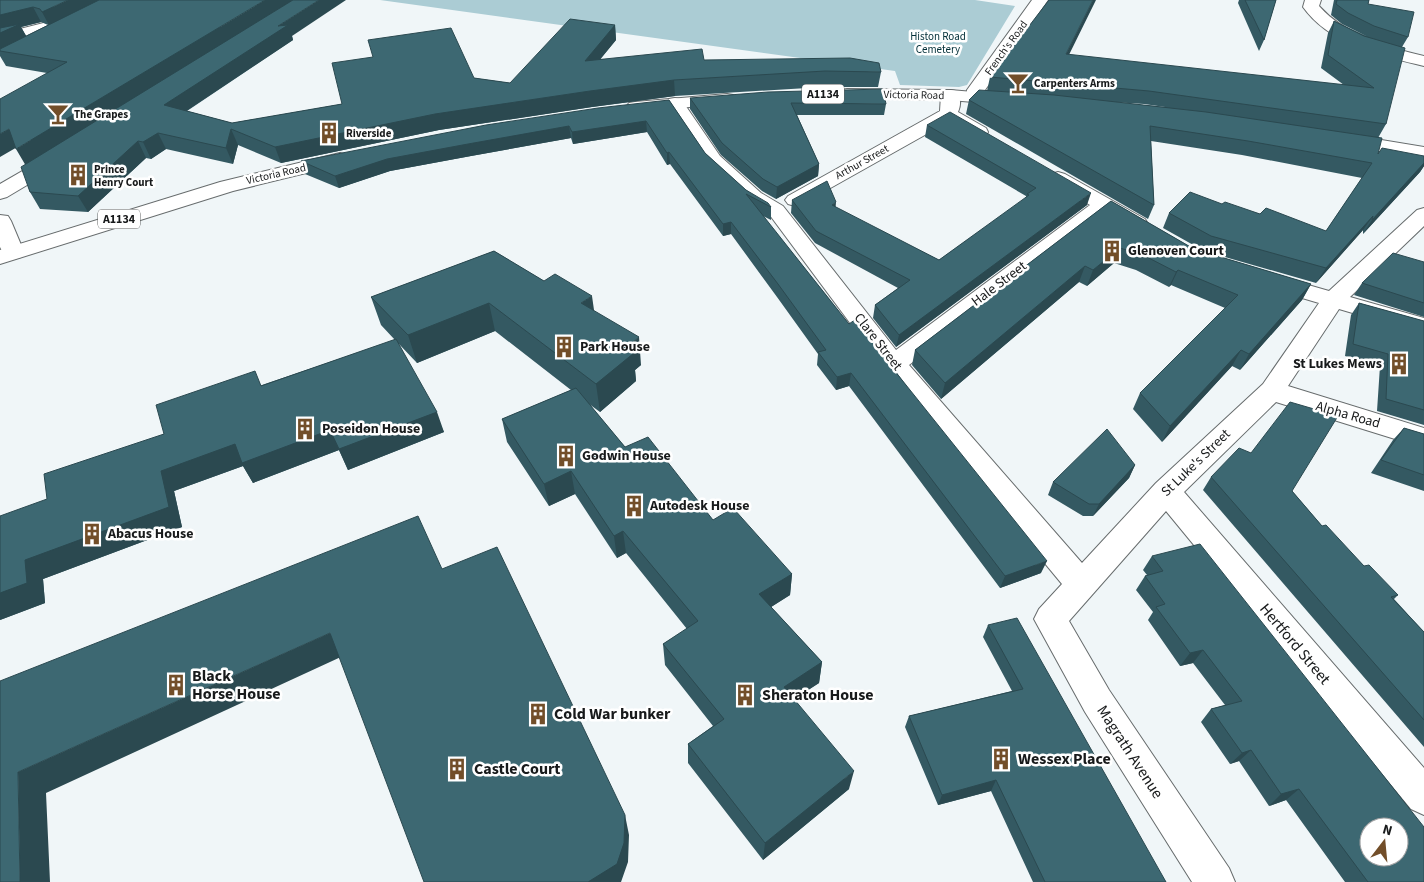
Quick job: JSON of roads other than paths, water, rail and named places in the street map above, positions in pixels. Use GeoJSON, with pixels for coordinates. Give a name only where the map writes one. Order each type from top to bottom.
{"type":"FeatureCollection","features":[{"type":"Feature","properties":{"kind":"street","name":"French's Road"},"geometry":{"type":"LineString","coordinates":[[975,97],[976,90],[1040,0]]}},
{"type":"Feature","properties":{"kind":"street"},"geometry":{"type":"LineString","coordinates":[[1313,0],[1311,7],[1319,18],[1338,31],[1397,54],[1424,61]]}},
{"type":"Feature","properties":{"kind":"street"},"geometry":{"type":"LineString","coordinates":[[0,39],[92,15],[26,48]]}},
{"type":"Feature","properties":{"kind":"street","name":"Victoria Road"},"geometry":{"type":"LineString","coordinates":[[834,94],[949,104],[975,97],[1024,101]]}},
{"type":"Feature","properties":{"kind":"street"},"geometry":{"type":"LineString","coordinates":[[618,109],[740,98]]}},
{"type":"Feature","properties":{"kind":"street","name":"Clare Street"},"geometry":{"type":"LineString","coordinates":[[675,103],[714,160],[754,197],[776,210],[894,364],[1081,584]]}},
{"type":"Feature","properties":{"kind":"street"},"geometry":{"type":"LineString","coordinates":[[949,104],[999,143]]}},
{"type":"Feature","properties":{"kind":"street","name":"Arthur Street"},"geometry":{"type":"LineString","coordinates":[[776,210],[949,104]]}},
{"type":"Feature","properties":{"kind":"street"},"geometry":{"type":"LineString","coordinates":[[1325,136],[1424,153]]}},
{"type":"Feature","properties":{"kind":"street"},"geometry":{"type":"LineString","coordinates":[[0,206],[7,189],[72,149]]}},
{"type":"Feature","properties":{"kind":"street","name":"Victoria Road"},"geometry":{"type":"LineString","coordinates":[[6,255],[226,186],[360,155]]}},
{"type":"Feature","properties":{"kind":"street"},"geometry":{"type":"LineString","coordinates":[[1041,168],[1153,234]]}},
{"type":"Feature","properties":{"kind":"street","name":"Hale Street"},"geometry":{"type":"LineString","coordinates":[[894,364],[1104,205]]}},
{"type":"Feature","properties":{"kind":"street","name":"St Luke's Street"},"geometry":{"type":"LineString","coordinates":[[1050,619],[1166,491],[1272,390],[1333,300],[1424,214]]}},
{"type":"Feature","properties":{"kind":"street"},"geometry":{"type":"LineString","coordinates":[[0,221],[6,255]]}},
{"type":"Feature","properties":{"kind":"street"},"geometry":{"type":"LineString","coordinates":[[1250,275],[1424,326]]}},
{"type":"Feature","properties":{"kind":"street","name":"Alpha Road"},"geometry":{"type":"LineString","coordinates":[[1272,390],[1294,399],[1424,438]]}},
{"type":"Feature","properties":{"kind":"street","name":"Hertford Street"},"geometry":{"type":"LineString","coordinates":[[1166,491],[1424,796]]}},
{"type":"Feature","properties":{"kind":"street","name":"Magrath Avenue"},"geometry":{"type":"LineString","coordinates":[[1050,619],[1097,701],[1215,882]]}},
{"type":"Feature","properties":{"kind":"place","name":"Carpenters Arms"},"geometry":{"type":"Point","coordinates":[1018,83]}},
{"type":"Feature","properties":{"kind":"place","name":"The Grapes"},"geometry":{"type":"Point","coordinates":[58,114]}},
{"type":"Feature","properties":{"kind":"place","name":"Riverside"},"geometry":{"type":"Point","coordinates":[329,133]}},
{"type":"Feature","properties":{"kind":"place","name":"Prince Henry Court"},"geometry":{"type":"Point","coordinates":[78,175]}},
{"type":"Feature","properties":{"kind":"place","name":"Glenoven Court"},"geometry":{"type":"Point","coordinates":[1112,251]}},
{"type":"Feature","properties":{"kind":"place","name":"Park House"},"geometry":{"type":"Point","coordinates":[564,347]}},
{"type":"Feature","properties":{"kind":"place","name":"St Lukes Mews"},"geometry":{"type":"Point","coordinates":[1399,364]}},
{"type":"Feature","properties":{"kind":"place","name":"Poseidon House"},"geometry":{"type":"Point","coordinates":[305,429]}},
{"type":"Feature","properties":{"kind":"place","name":"Godwin House"},"geometry":{"type":"Point","coordinates":[566,456]}},
{"type":"Feature","properties":{"kind":"place","name":"Autodesk House"},"geometry":{"type":"Point","coordinates":[634,506]}},
{"type":"Feature","properties":{"kind":"place","name":"Abacus House"},"geometry":{"type":"Point","coordinates":[92,534]}},
{"type":"Feature","properties":{"kind":"place","name":"Black Horse House"},"geometry":{"type":"Point","coordinates":[176,685]}},
{"type":"Feature","properties":{"kind":"place","name":"Sheraton House"},"geometry":{"type":"Point","coordinates":[745,695]}},
{"type":"Feature","properties":{"kind":"place","name":"Cold War bunker"},"geometry":{"type":"Point","coordinates":[538,714]}},
{"type":"Feature","properties":{"kind":"place","name":"Wessex Place"},"geometry":{"type":"Point","coordinates":[1001,759]}},
{"type":"Feature","properties":{"kind":"place","name":"Castle Court"},"geometry":{"type":"Point","coordinates":[457,769]}},
{"type":"Feature","properties":{"kind":"park label","name":"Histon Road Cemetery"},"geometry":{"type":"Point","coordinates":[938,42]}}]}
